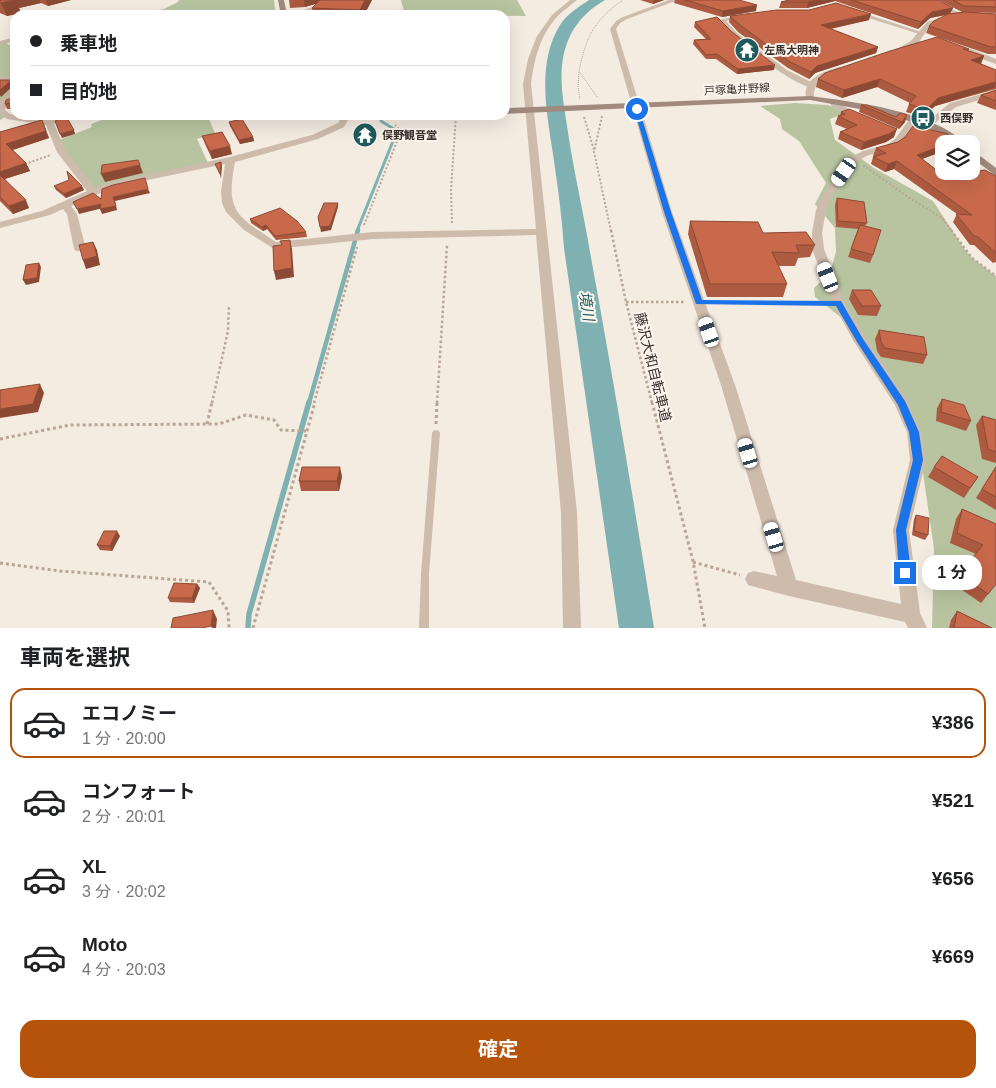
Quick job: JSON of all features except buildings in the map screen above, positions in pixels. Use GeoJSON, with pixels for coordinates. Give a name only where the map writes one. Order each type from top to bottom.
{"type":"FeatureCollection","features":[{"type":"Feature","properties":{"kind":"main road","name":"戸塚亀井野線"},"geometry":{"type":"LineString","coordinates":[[510,111],[810,98],[869,107],[914,119],[928,124],[947,135]]}},
{"type":"Feature","properties":{"kind":"main road"},"geometry":{"type":"LineString","coordinates":[[980,160],[996,173]]}},
{"type":"Feature","properties":{"kind":"street"},"geometry":{"type":"LineString","coordinates":[[308,10],[340,0]]}},
{"type":"Feature","properties":{"kind":"street"},"geometry":{"type":"LineString","coordinates":[[572,628],[568,512],[541,232],[528,69],[540,34],[561,8],[574,0]]}},
{"type":"Feature","properties":{"kind":"street"},"geometry":{"type":"LineString","coordinates":[[675,0],[625,18],[618,22],[613,29],[667,212],[728,385],[789,588]]}},
{"type":"Feature","properties":{"kind":"street"},"geometry":{"type":"LineString","coordinates":[[892,53],[910,46],[921,35],[926,26],[936,20],[965,16],[930,0]]}},
{"type":"Feature","properties":{"kind":"street"},"geometry":{"type":"LineString","coordinates":[[847,9],[930,39]]}},
{"type":"Feature","properties":{"kind":"street"},"geometry":{"type":"LineString","coordinates":[[755,16],[721,20],[735,36],[764,55],[797,81],[810,85]]}},
{"type":"Feature","properties":{"kind":"street"},"geometry":{"type":"LineString","coordinates":[[962,49],[996,62]]}},
{"type":"Feature","properties":{"kind":"street"},"geometry":{"type":"LineString","coordinates":[[810,98],[810,85],[819,77],[846,67]]}},
{"type":"Feature","properties":{"kind":"street"},"geometry":{"type":"LineString","coordinates":[[928,124],[953,105],[996,92]]}},
{"type":"Feature","properties":{"kind":"street"},"geometry":{"type":"LineString","coordinates":[[10,95],[3,103],[1,110],[10,116]]}},
{"type":"Feature","properties":{"kind":"street"},"geometry":{"type":"LineString","coordinates":[[833,101],[835,105],[868,121]]}},
{"type":"Feature","properties":{"kind":"street"},"geometry":{"type":"LineString","coordinates":[[754,579],[915,622],[901,530],[918,460],[914,432],[902,404],[860,340],[839,303],[818,249],[817,234],[821,210],[827,196],[852,160],[866,153],[891,146],[898,134],[914,119]]}},
{"type":"Feature","properties":{"kind":"street"},"geometry":{"type":"LineString","coordinates":[[31,120],[49,123],[56,120]]}},
{"type":"Feature","properties":{"kind":"street"},"geometry":{"type":"LineString","coordinates":[[0,225],[26,219],[65,205],[111,185],[231,160],[329,132],[345,120]]}},
{"type":"Feature","properties":{"kind":"street"},"geometry":{"type":"LineString","coordinates":[[49,123],[62,152],[93,192]]}},
{"type":"Feature","properties":{"kind":"street"},"geometry":{"type":"LineString","coordinates":[[231,160],[225,183],[225,199],[228,209],[235,218],[274,246],[312,239],[448,233],[541,232]]}},
{"type":"Feature","properties":{"kind":"street"},"geometry":{"type":"LineString","coordinates":[[65,205],[72,214],[76,225],[80,249]]}},
{"type":"Feature","properties":{"kind":"lane"},"geometry":{"type":"LineString","coordinates":[[35,127],[49,123]]}},
{"type":"Feature","properties":{"kind":"lane"},"geometry":{"type":"LineString","coordinates":[[699,302],[839,303]]}},
{"type":"Feature","properties":{"kind":"lane"},"geometry":{"type":"LineString","coordinates":[[424,628],[425,574],[436,433]]}},
{"type":"Feature","properties":{"kind":"path"},"geometry":{"type":"LineString","coordinates":[[594,152],[580,107],[578,88],[583,50],[589,32],[602,14],[623,0]]}},
{"type":"Feature","properties":{"kind":"path"},"geometry":{"type":"LineString","coordinates":[[579,71],[600,102]]}},
{"type":"Feature","properties":{"kind":"path","name":"藤沢大和自転車道"},"geometry":{"type":"LineString","coordinates":[[603,111],[594,152],[626,302],[693,562],[705,628]]}},
{"type":"Feature","properties":{"kind":"path"},"geometry":{"type":"LineString","coordinates":[[253,628],[306,431],[355,237],[401,132],[397,126],[384,120]]}},
{"type":"Feature","properties":{"kind":"path"},"geometry":{"type":"LineString","coordinates":[[436,433],[448,233],[453,220],[451,190],[457,120]]}},
{"type":"Feature","properties":{"kind":"path"},"geometry":{"type":"LineString","coordinates":[[19,166],[62,152]]}},
{"type":"Feature","properties":{"kind":"path"},"geometry":{"type":"LineString","coordinates":[[868,170],[942,218],[972,258],[996,276]]}},
{"type":"Feature","properties":{"kind":"path"},"geometry":{"type":"LineString","coordinates":[[626,302],[699,302]]}},
{"type":"Feature","properties":{"kind":"path"},"geometry":{"type":"LineString","coordinates":[[207,424],[228,331],[229,305]]}},
{"type":"Feature","properties":{"kind":"path"},"geometry":{"type":"LineString","coordinates":[[0,439],[70,424],[219,424],[246,414],[274,420],[281,430],[306,431]]}},
{"type":"Feature","properties":{"kind":"path"},"geometry":{"type":"LineString","coordinates":[[0,562],[60,571],[189,579],[209,582],[228,610],[229,628]]}},
{"type":"Feature","properties":{"kind":"path"},"geometry":{"type":"LineString","coordinates":[[693,562],[754,579]]}},
{"type":"Feature","properties":{"kind":"green space"},"geometry":{"type":"Polygon","coordinates":[[[179,0],[274,0],[275,10],[160,10],[179,0]]]}},
{"type":"Feature","properties":{"kind":"green space"},"geometry":{"type":"Polygon","coordinates":[[[401,0],[517,0],[526,16],[510,16],[510,10],[404,10],[401,0]]]}},
{"type":"Feature","properties":{"kind":"green space"},"geometry":{"type":"Polygon","coordinates":[[[4,42],[10,45],[10,97],[1,110],[7,116],[0,120],[0,43],[4,42]]]}},
{"type":"Feature","properties":{"kind":"green space"},"geometry":{"type":"Polygon","coordinates":[[[795,103],[828,105],[846,113],[830,119],[835,140],[874,168],[933,201],[965,250],[972,258],[996,276],[996,628],[932,628],[934,549],[916,424],[852,326],[815,297],[814,288],[830,273],[836,252],[835,228],[815,204],[826,183],[799,141],[782,129],[780,119],[760,106],[795,103]]]}},
{"type":"Feature","properties":{"kind":"green space"},"geometry":{"type":"Polygon","coordinates":[[[102,120],[209,120],[215,133],[197,139],[209,165],[93,192],[57,141],[92,127],[91,124],[102,120]]]}},
{"type":"Feature","properties":{"kind":"water","name":"境川"},"geometry":{"type":"Polygon","coordinates":[[[589,0],[605,0],[588,12],[581,20],[575,27],[566,45],[562,66],[563,96],[572,158],[615,393],[654,628],[619,628],[564,248],[547,114],[545,77],[552,41],[566,17],[589,0]]]}},
{"type":"Feature","properties":{"kind":"waterway"},"geometry":{"type":"LineString","coordinates":[[357,231],[397,131],[381,121]]}},
{"type":"Feature","properties":{"kind":"waterway"},"geometry":{"type":"LineString","coordinates":[[309,403],[358,230]]}},
{"type":"Feature","properties":{"kind":"waterway"},"geometry":{"type":"LineString","coordinates":[[248,628],[249,614],[309,402]]}},
{"type":"Feature","properties":{"kind":"place","name":"左馬大明神"},"geometry":{"type":"Point","coordinates":[747,50]}},
{"type":"Feature","properties":{"kind":"place","name":"西俣野"},"geometry":{"type":"Point","coordinates":[923,118]}},
{"type":"Feature","properties":{"kind":"place","name":"俣野観音堂"},"geometry":{"type":"Point","coordinates":[365,135]}},
{"type":"Feature","properties":{"kind":"route"},"geometry":{"type":"LineString","coordinates":[[637,109],[667,212],[699,302],[839,303],[860,340],[902,404],[914,432],[918,460],[901,530],[905,573]]}}]}
